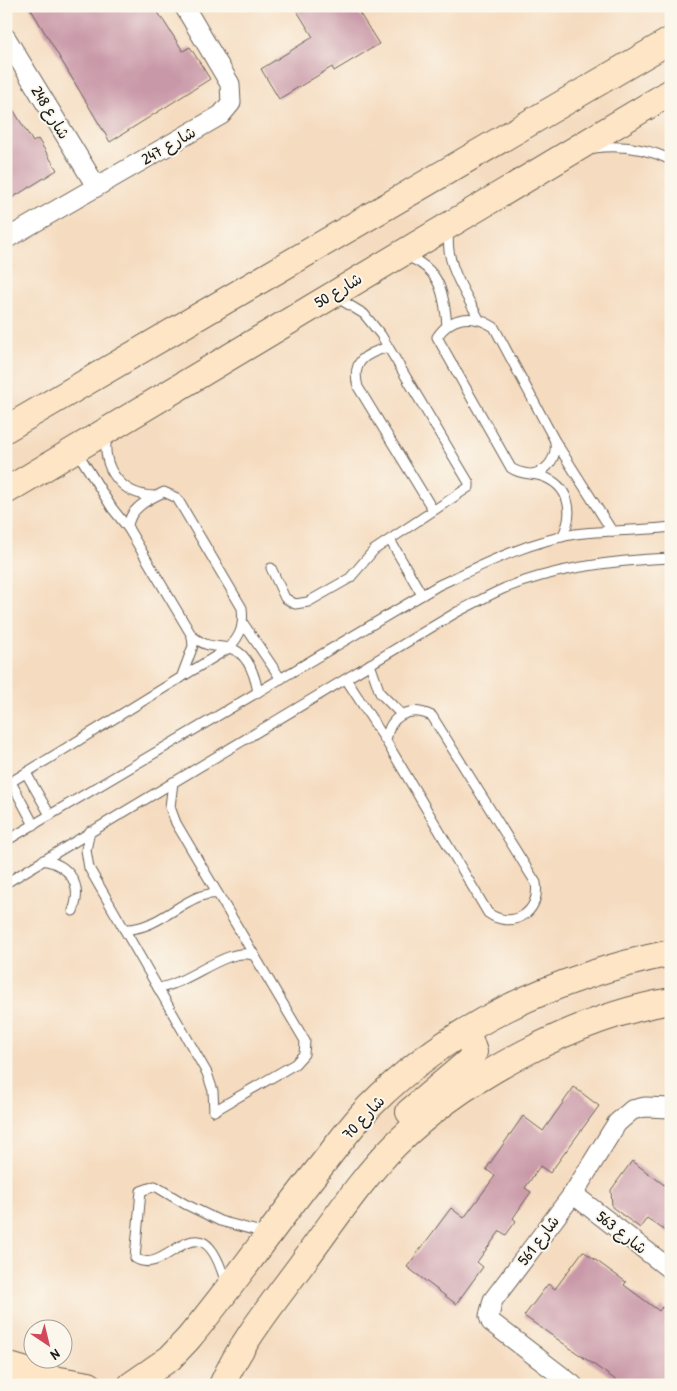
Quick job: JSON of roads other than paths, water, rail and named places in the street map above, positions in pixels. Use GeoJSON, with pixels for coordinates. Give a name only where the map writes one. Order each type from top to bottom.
{"type":"FeatureCollection","features":[{"type":"Feature","properties":{"kind":"main road"},"geometry":{"type":"LineString","coordinates":[[6,429],[671,40]]}},
{"type":"Feature","properties":{"kind":"main road","name":"شارع 50"},"geometry":{"type":"LineString","coordinates":[[6,491],[564,154],[671,92]]}},
{"type":"Feature","properties":{"kind":"main road","name":"شارع 70"},"geometry":{"type":"LineString","coordinates":[[131,1385],[170,1358],[194,1332],[268,1234],[369,1107],[404,1076],[467,1031],[517,1001],[580,976],[668,952]]}},
{"type":"Feature","properties":{"kind":"main road"},"geometry":{"type":"LineString","coordinates":[[222,1385],[230,1366],[268,1310],[355,1193],[396,1144],[429,1115],[500,1065],[551,1040],[590,1024],[650,1004],[671,1000]]}},
{"type":"Feature","properties":{"kind":"main road"},"geometry":{"type":"LineString","coordinates":[[396,1144],[398,1131],[412,1107],[472,1057],[473,1047],[467,1031]]}},
{"type":"Feature","properties":{"kind":"main road"},"geometry":{"type":"LineString","coordinates":[[6,1365],[54,1379],[88,1385]]}},
{"type":"Feature","properties":{"kind":"street","name":"شارع 247"},"geometry":{"type":"LineString","coordinates":[[6,239],[221,115],[231,103],[230,84],[184,6]]}},
{"type":"Feature","properties":{"kind":"street","name":"شارع 248"},"geometry":{"type":"LineString","coordinates":[[6,38],[96,186]]}},
{"type":"Feature","properties":{"kind":"street","name":"شارع 561"},"geometry":{"type":"LineString","coordinates":[[573,1385],[491,1322],[489,1316],[492,1300],[573,1194],[617,1123],[626,1113],[645,1107],[671,1108]]}},
{"type":"Feature","properties":{"kind":"street","name":"شارع 563"},"geometry":{"type":"LineString","coordinates":[[573,1194],[671,1270]]}},
{"type":"Feature","properties":{"kind":"lane"},"geometry":{"type":"LineString","coordinates":[[564,154],[584,149],[626,148],[647,151],[671,160]]}},
{"type":"Feature","properties":{"kind":"lane"},"geometry":{"type":"LineString","coordinates":[[450,223],[448,251],[455,274],[479,319]]}},
{"type":"Feature","properties":{"kind":"lane"},"geometry":{"type":"LineString","coordinates":[[398,254],[424,264],[437,278],[445,297],[447,325]]}},
{"type":"Feature","properties":{"kind":"lane"},"geometry":{"type":"LineString","coordinates":[[271,568],[285,598],[295,604],[308,602],[331,591],[350,578],[374,550],[467,488],[469,483],[388,347],[364,314],[332,294]]}},
{"type":"Feature","properties":{"kind":"lane"},"geometry":{"type":"LineString","coordinates":[[562,538],[570,520],[568,501],[565,494],[547,478],[523,474],[511,468],[437,337],[447,325],[462,318],[479,319],[494,326],[555,441],[612,530]]}},
{"type":"Feature","properties":{"kind":"lane"},"geometry":{"type":"LineString","coordinates":[[388,347],[366,356],[357,365],[355,378],[358,387],[434,510]]}},
{"type":"Feature","properties":{"kind":"lane"},"geometry":{"type":"LineString","coordinates":[[109,428],[105,446],[109,467],[117,480],[135,493],[154,496]]}},
{"type":"Feature","properties":{"kind":"lane"},"geometry":{"type":"LineString","coordinates":[[530,474],[542,471],[552,461],[555,441]]}},
{"type":"Feature","properties":{"kind":"lane"},"geometry":{"type":"LineString","coordinates":[[75,449],[112,508],[128,528],[192,636],[193,646],[181,678]]}},
{"type":"Feature","properties":{"kind":"lane"},"geometry":{"type":"LineString","coordinates":[[34,825],[8,783],[229,648],[240,636],[243,623],[242,608],[177,498],[164,492],[154,496],[133,512],[128,522],[128,528]]}},
{"type":"Feature","properties":{"kind":"lane"},"geometry":{"type":"LineString","coordinates":[[6,841],[422,595],[503,556],[562,538],[612,530],[671,527]]}},
{"type":"Feature","properties":{"kind":"lane"},"geometry":{"type":"LineString","coordinates":[[390,540],[422,595]]}},
{"type":"Feature","properties":{"kind":"lane"},"geometry":{"type":"LineString","coordinates":[[6,883],[457,612],[505,588],[551,573],[597,564],[671,558]]}},
{"type":"Feature","properties":{"kind":"lane"},"geometry":{"type":"LineString","coordinates":[[243,623],[281,679]]}},
{"type":"Feature","properties":{"kind":"lane"},"geometry":{"type":"LineString","coordinates":[[192,636],[207,646],[229,648],[239,653],[252,670],[258,692]]}},
{"type":"Feature","properties":{"kind":"lane"},"geometry":{"type":"LineString","coordinates":[[370,664],[375,684],[380,693],[402,714]]}},
{"type":"Feature","properties":{"kind":"lane"},"geometry":{"type":"LineString","coordinates":[[346,679],[386,741],[488,912],[502,920],[517,919],[524,916],[530,911],[537,898],[536,883],[432,716],[417,711],[402,714],[390,726],[386,741]]}},
{"type":"Feature","properties":{"kind":"lane"},"geometry":{"type":"LineString","coordinates":[[26,773],[50,815]]}},
{"type":"Feature","properties":{"kind":"lane"},"geometry":{"type":"LineString","coordinates":[[90,832],[86,850],[89,868],[207,1073],[213,1091],[214,1111],[295,1064],[304,1054],[305,1041],[172,816],[169,798],[173,782]]}},
{"type":"Feature","properties":{"kind":"lane"},"geometry":{"type":"LineString","coordinates":[[43,860],[62,866],[75,882],[77,902],[73,911]]}},
{"type":"Feature","properties":{"kind":"lane"},"geometry":{"type":"LineString","coordinates":[[124,929],[145,927],[203,895],[218,894]]}},
{"type":"Feature","properties":{"kind":"lane"},"geometry":{"type":"LineString","coordinates":[[158,988],[184,981],[232,954],[244,952],[255,956]]}},
{"type":"Feature","properties":{"kind":"lane"},"geometry":{"type":"LineString","coordinates":[[228,1289],[220,1260],[211,1248],[201,1242],[190,1240],[150,1263],[142,1262],[135,1258],[141,1191],[155,1186],[184,1204],[220,1221],[268,1234]]}}]}
